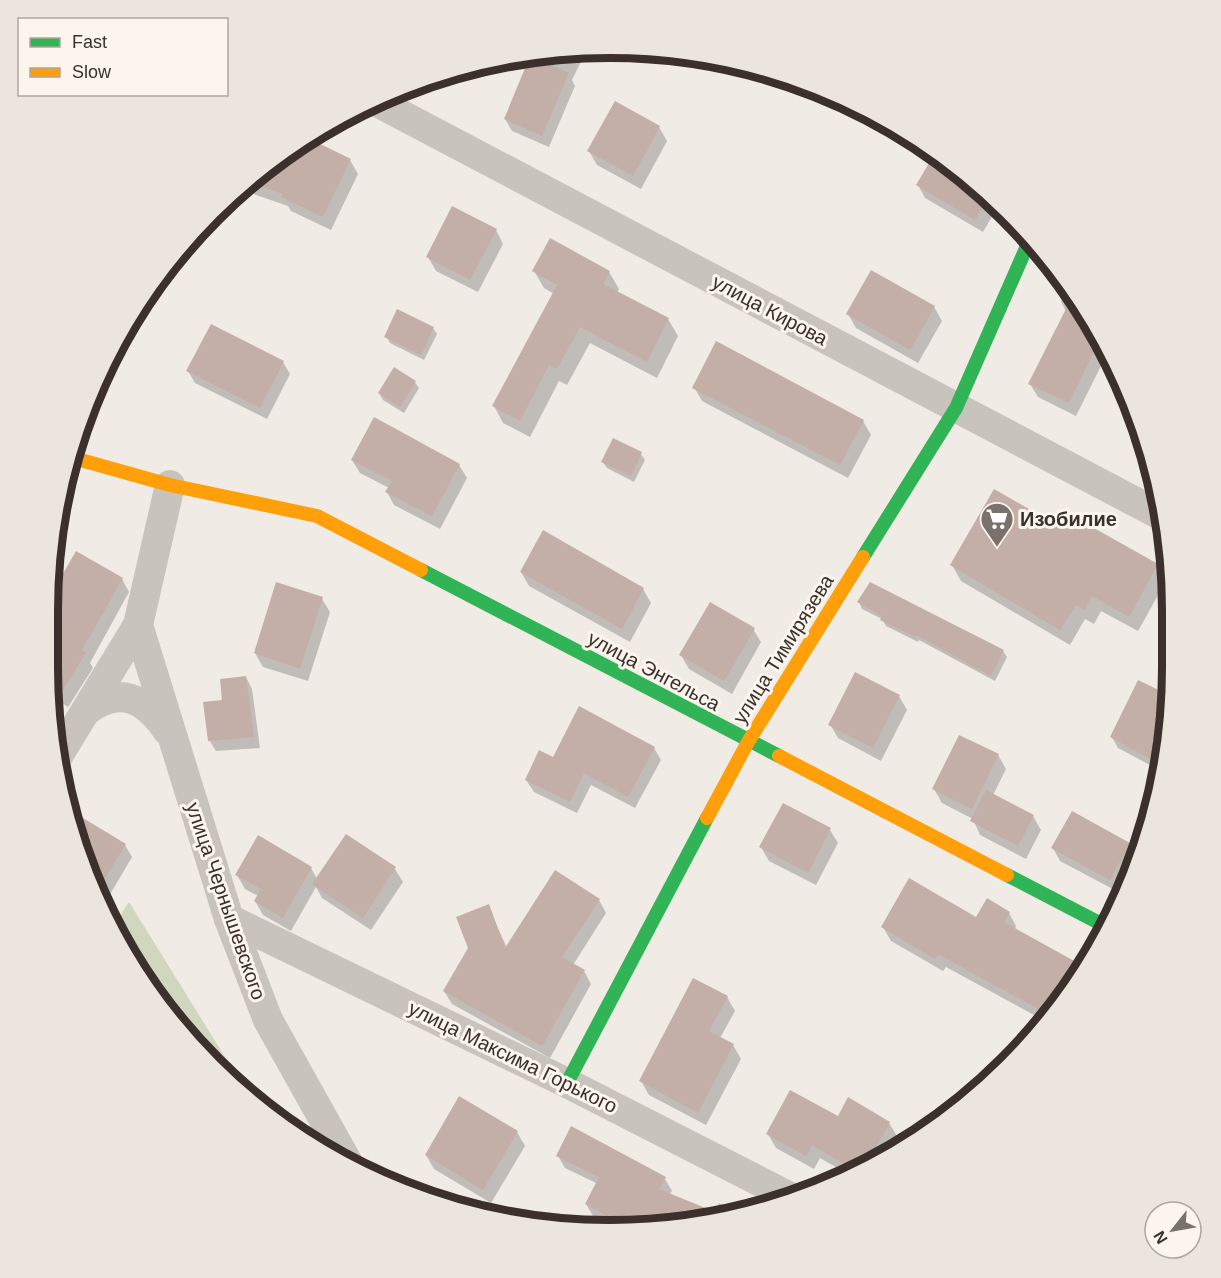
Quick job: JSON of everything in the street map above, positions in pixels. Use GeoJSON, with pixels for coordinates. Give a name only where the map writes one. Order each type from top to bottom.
{"type":"FeatureCollection","features":[{"type":"Feature","properties":{"kind":"street","name":"улица Кирова"},"geometry":{"type":"LineString","coordinates":[[386,107],[1153,511]]}},
{"type":"Feature","properties":{"kind":"street","name":"улица Тимирязева"},"geometry":{"type":"LineString","coordinates":[[567,1083],[748,742],[956,408],[1026,247]]}},
{"type":"Feature","properties":{"kind":"street","name":"улица Энгельса"},"geometry":{"type":"LineString","coordinates":[[80,460],[170,485],[317,516],[1100,923]]}},
{"type":"Feature","properties":{"kind":"street"},"geometry":{"type":"LineString","coordinates":[[64,746],[138,625],[170,485]]}},
{"type":"Feature","properties":{"kind":"street","name":"улица Чернышевского"},"geometry":{"type":"LineString","coordinates":[[138,625],[229,919],[268,1020],[340,1149]]}},
{"type":"Feature","properties":{"kind":"street"},"geometry":{"type":"LineString","coordinates":[[86,711],[110,697],[127,696],[144,704],[171,735]]}},
{"type":"Feature","properties":{"kind":"street","name":"улица Максима Горького"},"geometry":{"type":"LineString","coordinates":[[229,919],[567,1083],[781,1192]]}},
{"type":"Feature","properties":{"kind":"green space"},"geometry":{"type":"Polygon","coordinates":[[[129,902],[233,1070],[195,1031],[173,1004],[132,944],[118,918],[129,902]]]}},
{"type":"Feature","properties":{"kind":"building"},"geometry":{"type":"Polygon","coordinates":[[[545,62],[569,73],[542,136],[504,119],[526,65],[545,62]]]}},
{"type":"Feature","properties":{"kind":"building"},"geometry":{"type":"Polygon","coordinates":[[[615,101],[660,126],[633,176],[587,151],[615,101]]]}},
{"type":"Feature","properties":{"kind":"building"},"geometry":{"type":"Polygon","coordinates":[[[318,143],[351,159],[323,217],[281,197],[283,194],[259,186],[318,143]]]}},
{"type":"Feature","properties":{"kind":"building"},"geometry":{"type":"Polygon","coordinates":[[[930,161],[984,204],[975,220],[916,185],[930,161]]]}},
{"type":"Feature","properties":{"kind":"building"},"geometry":{"type":"Polygon","coordinates":[[[452,206],[497,229],[470,280],[426,257],[452,206]]]}},
{"type":"Feature","properties":{"kind":"building"},"geometry":{"type":"Polygon","coordinates":[[[550,238],[610,271],[603,284],[669,318],[647,362],[580,327],[557,369],[549,365],[520,421],[492,406],[557,285],[532,271],[550,238]]]}},
{"type":"Feature","properties":{"kind":"building"},"geometry":{"type":"Polygon","coordinates":[[[871,270],[935,306],[910,350],[846,314],[871,270]]]}},
{"type":"Feature","properties":{"kind":"building"},"geometry":{"type":"Polygon","coordinates":[[[1069,304],[1096,348],[1069,403],[1028,384],[1069,304]]]}},
{"type":"Feature","properties":{"kind":"building"},"geometry":{"type":"Polygon","coordinates":[[[397,309],[434,327],[421,355],[384,337],[397,309]]]}},
{"type":"Feature","properties":{"kind":"building"},"geometry":{"type":"Polygon","coordinates":[[[211,324],[284,361],[260,408],[186,371],[211,324]]]}},
{"type":"Feature","properties":{"kind":"building"},"geometry":{"type":"Polygon","coordinates":[[[716,341],[864,420],[840,465],[692,388],[716,341]]]}},
{"type":"Feature","properties":{"kind":"building"},"geometry":{"type":"Polygon","coordinates":[[[394,367],[416,381],[400,407],[378,393],[394,367]]]}},
{"type":"Feature","properties":{"kind":"building"},"geometry":{"type":"Polygon","coordinates":[[[374,417],[460,464],[432,516],[385,492],[392,481],[351,460],[374,417]]]}},
{"type":"Feature","properties":{"kind":"building"},"geometry":{"type":"Polygon","coordinates":[[[613,438],[642,452],[631,476],[601,462],[613,438]]]}},
{"type":"Feature","properties":{"kind":"building"},"geometry":{"type":"Polygon","coordinates":[[[994,489],[1062,528],[1069,514],[1158,564],[1129,617],[1092,596],[1084,610],[1076,605],[1060,630],[950,565],[994,489]]]}},
{"type":"Feature","properties":{"kind":"building"},"geometry":{"type":"Polygon","coordinates":[[[543,530],[644,588],[622,629],[520,572],[543,530]]]}},
{"type":"Feature","properties":{"kind":"building"},"geometry":{"type":"Polygon","coordinates":[[[76,551],[123,578],[82,650],[86,653],[59,695],[58,629],[63,621],[58,618],[60,579],[76,551]]]}},
{"type":"Feature","properties":{"kind":"building"},"geometry":{"type":"Polygon","coordinates":[[[276,582],[323,597],[300,669],[254,653],[276,582]]]}},
{"type":"Feature","properties":{"kind":"building"},"geometry":{"type":"Polygon","coordinates":[[[870,582],[1004,650],[991,676],[916,635],[915,637],[880,620],[882,616],[857,602],[870,582]]]}},
{"type":"Feature","properties":{"kind":"building"},"geometry":{"type":"Polygon","coordinates":[[[710,602],[755,628],[724,681],[679,655],[710,602]]]}},
{"type":"Feature","properties":{"kind":"building"},"geometry":{"type":"Polygon","coordinates":[[[855,672],[900,695],[873,748],[828,725],[855,672]]]}},
{"type":"Feature","properties":{"kind":"building"},"geometry":{"type":"Polygon","coordinates":[[[246,676],[254,737],[208,741],[203,702],[222,700],[220,679],[246,676]]]}},
{"type":"Feature","properties":{"kind":"building"},"geometry":{"type":"Polygon","coordinates":[[[1138,680],[1161,691],[1160,714],[1153,729],[1159,732],[1154,761],[1110,737],[1138,680]]]}},
{"type":"Feature","properties":{"kind":"building"},"geometry":{"type":"Polygon","coordinates":[[[579,706],[655,747],[628,797],[584,773],[570,802],[525,780],[539,750],[553,757],[579,706]]]}},
{"type":"Feature","properties":{"kind":"building"},"geometry":{"type":"Polygon","coordinates":[[[959,735],[999,754],[972,809],[932,789],[959,735]]]}},
{"type":"Feature","properties":{"kind":"building"},"geometry":{"type":"Polygon","coordinates":[[[986,790],[1034,815],[1018,846],[970,821],[986,790]]]}},
{"type":"Feature","properties":{"kind":"building"},"geometry":{"type":"Polygon","coordinates":[[[783,803],[831,828],[808,873],[759,847],[783,803]]]}},
{"type":"Feature","properties":{"kind":"building"},"geometry":{"type":"Polygon","coordinates":[[[1072,811],[1130,843],[1110,880],[1051,848],[1072,811]]]}},
{"type":"Feature","properties":{"kind":"building"},"geometry":{"type":"Polygon","coordinates":[[[79,815],[126,844],[102,882],[79,815]]]}},
{"type":"Feature","properties":{"kind":"building"},"geometry":{"type":"Polygon","coordinates":[[[346,834],[396,867],[363,918],[312,884],[346,834]]]}},
{"type":"Feature","properties":{"kind":"building"},"geometry":{"type":"Polygon","coordinates":[[[258,835],[312,867],[283,918],[254,901],[261,889],[235,875],[258,835]]]}},
{"type":"Feature","properties":{"kind":"building"},"geometry":{"type":"Polygon","coordinates":[[[555,870],[600,899],[562,957],[585,970],[542,1046],[443,991],[468,948],[456,917],[489,904],[505,948],[555,870]]]}},
{"type":"Feature","properties":{"kind":"building"},"geometry":{"type":"Polygon","coordinates":[[[909,878],[976,917],[987,898],[1010,912],[1004,922],[1077,962],[1042,1011],[938,954],[935,959],[881,927],[909,878]]]}},
{"type":"Feature","properties":{"kind":"building"},"geometry":{"type":"Polygon","coordinates":[[[693,978],[728,996],[709,1031],[734,1044],[698,1113],[639,1081],[693,978]]]}},
{"type":"Feature","properties":{"kind":"building"},"geometry":{"type":"Polygon","coordinates":[[[790,1090],[838,1116],[848,1097],[890,1122],[873,1153],[848,1166],[812,1145],[806,1156],[766,1134],[790,1090]]]}},
{"type":"Feature","properties":{"kind":"building"},"geometry":{"type":"Polygon","coordinates":[[[459,1096],[518,1131],[483,1190],[425,1155],[459,1096]]]}},
{"type":"Feature","properties":{"kind":"building"},"geometry":{"type":"Polygon","coordinates":[[[571,1126],[666,1177],[659,1189],[711,1210],[683,1215],[614,1220],[585,1204],[599,1177],[556,1156],[571,1126]]]}},
{"type":"Feature","properties":{"kind":"traffic: fast"},"geometry":{"type":"LineString","coordinates":[[863,557],[956,408],[1026,247]]}},
{"type":"Feature","properties":{"kind":"traffic: fast"},"geometry":{"type":"LineString","coordinates":[[421,570],[779,756]]}},
{"type":"Feature","properties":{"kind":"traffic: fast"},"geometry":{"type":"LineString","coordinates":[[567,1083],[707,818]]}},
{"type":"Feature","properties":{"kind":"traffic: fast"},"geometry":{"type":"LineString","coordinates":[[1007,875],[1100,923]]}},
{"type":"Feature","properties":{"kind":"traffic: slow"},"geometry":{"type":"LineString","coordinates":[[80,460],[170,485],[317,516],[421,570]]}},
{"type":"Feature","properties":{"kind":"traffic: slow"},"geometry":{"type":"LineString","coordinates":[[707,818],[748,742],[863,557]]}},
{"type":"Feature","properties":{"kind":"traffic: slow"},"geometry":{"type":"LineString","coordinates":[[779,756],[1007,875]]}},
{"type":"Feature","properties":{"kind":"place","name":"Изобилие"},"geometry":{"type":"Point","coordinates":[997,548]}}]}
